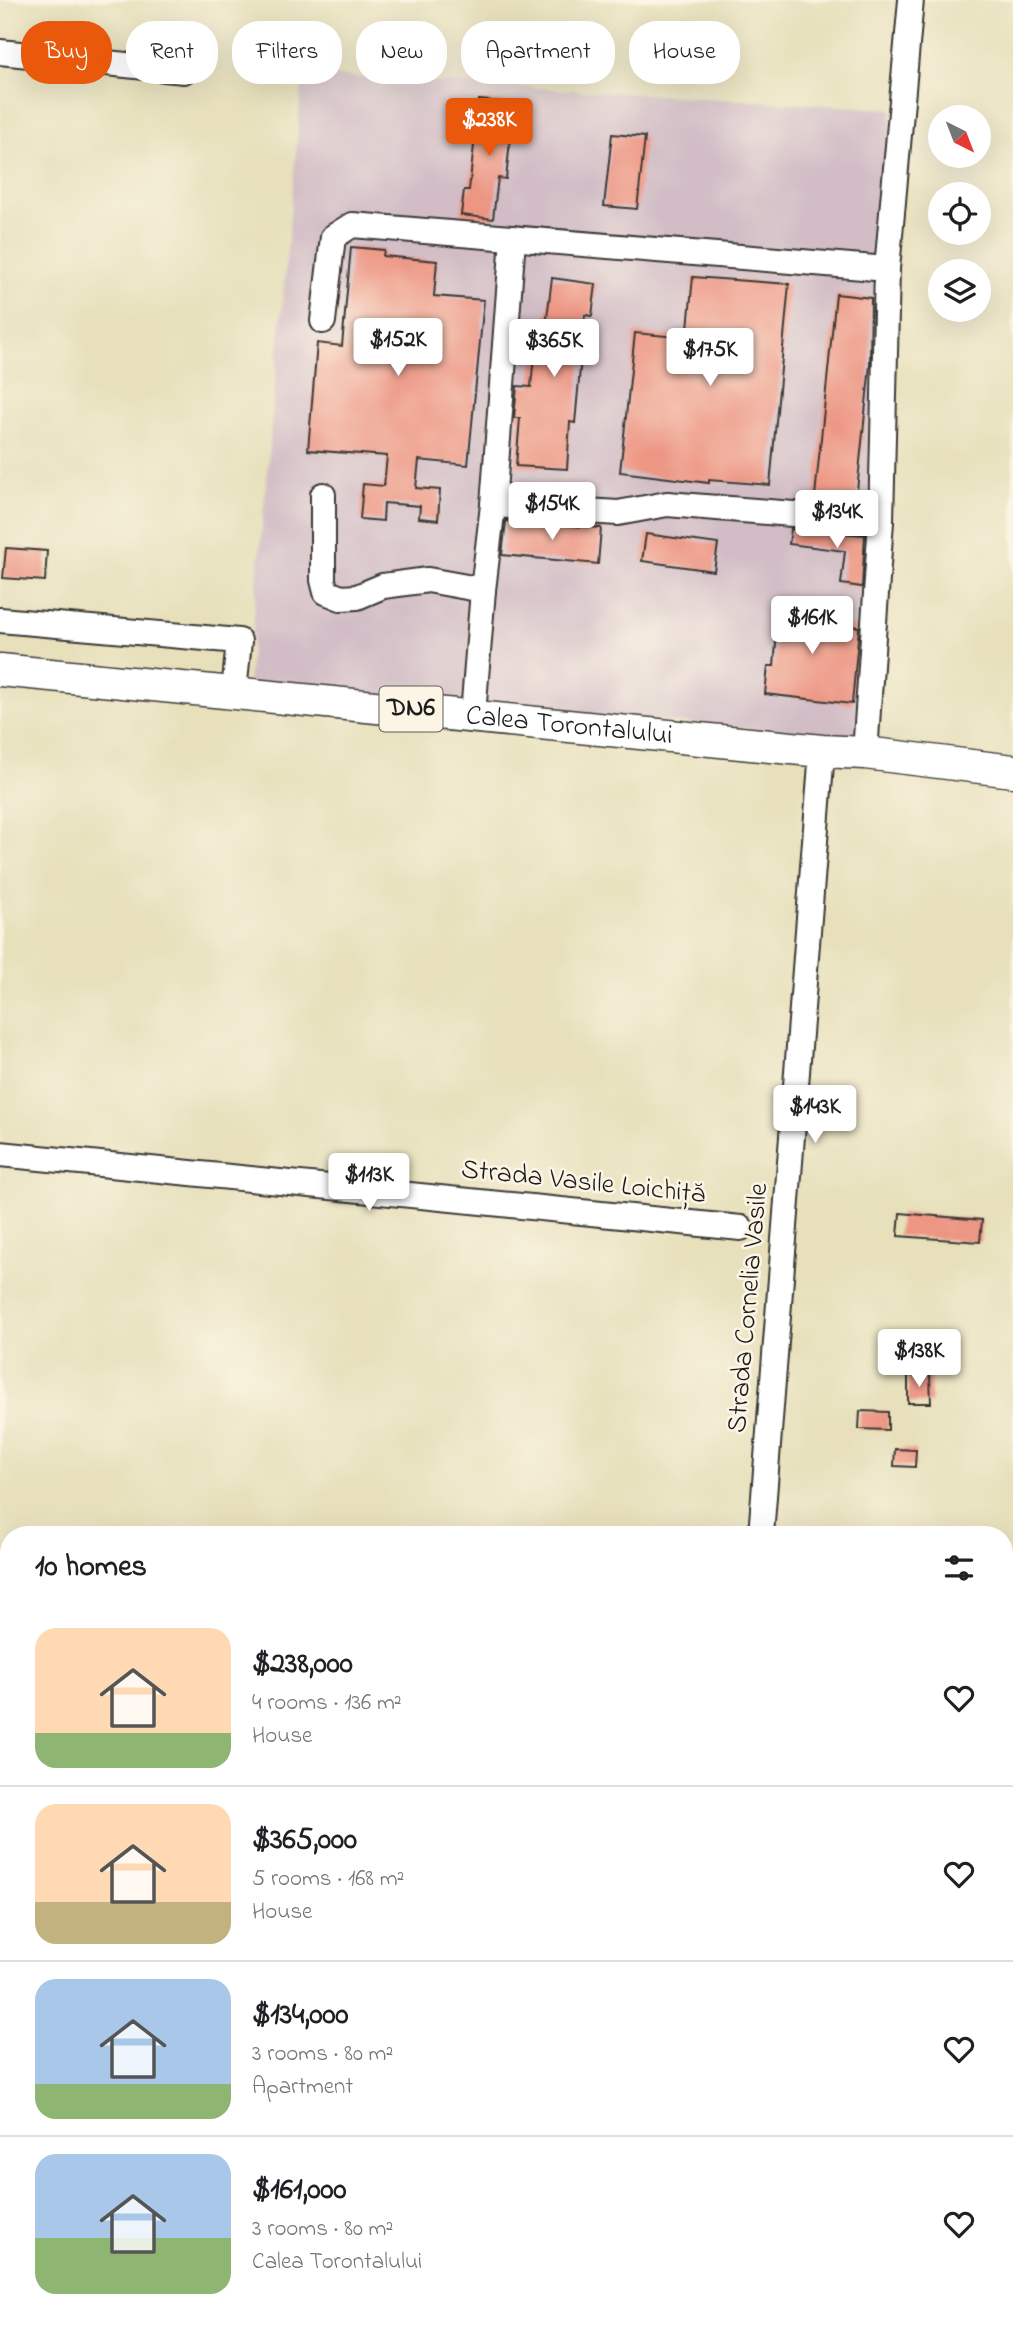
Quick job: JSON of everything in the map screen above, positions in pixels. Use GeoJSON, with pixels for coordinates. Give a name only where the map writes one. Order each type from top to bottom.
{"type":"FeatureCollection","features":[{"type":"Feature","properties":{"kind":"main road","name":"Calea Torontalului"},"geometry":{"type":"LineString","coordinates":[[0,670],[822,751],[865,753],[1013,771]]}},
{"type":"Feature","properties":{"kind":"street"},"geometry":{"type":"LineString","coordinates":[[865,753],[881,521],[887,269],[911,0]]}},
{"type":"Feature","properties":{"kind":"street"},"geometry":{"type":"LineString","coordinates":[[0,52],[126,65]]}},
{"type":"Feature","properties":{"kind":"street"},"geometry":{"type":"LineString","coordinates":[[323,321],[333,237],[352,225],[887,269]]}},
{"type":"Feature","properties":{"kind":"street"},"geometry":{"type":"LineString","coordinates":[[473,715],[513,238]]}},
{"type":"Feature","properties":{"kind":"street"},"geometry":{"type":"LineString","coordinates":[[323,495],[323,580],[326,592],[341,598],[357,597],[383,586],[428,580],[483,590]]}},
{"type":"Feature","properties":{"kind":"street"},"geometry":{"type":"LineString","coordinates":[[492,505],[618,513],[667,504],[881,521]]}},
{"type":"Feature","properties":{"kind":"street"},"geometry":{"type":"LineString","coordinates":[[0,620],[239,641],[234,692]]}},
{"type":"Feature","properties":{"kind":"street","name":"Strada Cornelia Vasile"},"geometry":{"type":"LineString","coordinates":[[762,1526],[822,751]]}},
{"type":"Feature","properties":{"kind":"street","name":"Strada Vasile Loichiță"},"geometry":{"type":"LineString","coordinates":[[0,1154],[741,1228]]}},
{"type":"Feature","properties":{"kind":"shaded area"},"geometry":{"type":"Polygon","coordinates":[[[342,76],[356,77],[356,84],[447,83],[892,109],[858,739],[248,683],[302,84],[342,84],[342,76]]]}},
{"type":"Feature","properties":{"kind":"building"},"geometry":{"type":"Polygon","coordinates":[[[479,100],[514,103],[506,179],[498,178],[493,219],[461,215],[464,190],[469,190],[479,100]]]}},
{"type":"Feature","properties":{"kind":"building"},"geometry":{"type":"Polygon","coordinates":[[[612,134],[645,137],[637,209],[604,206],[612,134]]]}},
{"type":"Feature","properties":{"kind":"building"},"geometry":{"type":"Polygon","coordinates":[[[351,247],[384,250],[383,256],[437,261],[434,296],[484,300],[468,465],[419,460],[416,488],[440,490],[438,520],[419,518],[420,506],[384,503],[383,521],[360,519],[363,484],[384,486],[387,456],[308,450],[317,343],[342,346],[351,247]]]}},
{"type":"Feature","properties":{"kind":"building"},"geometry":{"type":"Polygon","coordinates":[[[693,277],[789,284],[770,485],[709,480],[709,483],[620,472],[635,333],[687,338],[693,277]]]}},
{"type":"Feature","properties":{"kind":"building"},"geometry":{"type":"Polygon","coordinates":[[[552,278],[596,284],[592,316],[585,315],[575,423],[570,422],[567,469],[516,466],[520,418],[514,418],[517,386],[531,387],[536,333],[545,334],[552,278]]]}},
{"type":"Feature","properties":{"kind":"building"},"geometry":{"type":"Polygon","coordinates":[[[836,294],[871,298],[870,365],[856,500],[815,496],[836,294]]]}},
{"type":"Feature","properties":{"kind":"building"},"geometry":{"type":"Polygon","coordinates":[[[506,521],[601,528],[598,564],[502,555],[506,521]]]}},
{"type":"Feature","properties":{"kind":"building"},"geometry":{"type":"Polygon","coordinates":[[[791,529],[865,535],[862,587],[841,584],[845,551],[789,544],[791,529]]]}},
{"type":"Feature","properties":{"kind":"building"},"geometry":{"type":"Polygon","coordinates":[[[646,534],[718,544],[714,571],[642,561],[646,534]]]}},
{"type":"Feature","properties":{"kind":"building"},"geometry":{"type":"Polygon","coordinates":[[[6,548],[47,551],[45,581],[3,578],[6,548]]]}},
{"type":"Feature","properties":{"kind":"building"},"geometry":{"type":"Polygon","coordinates":[[[780,599],[819,602],[817,622],[859,627],[852,704],[765,694],[768,666],[774,666],[780,599]]]}},
{"type":"Feature","properties":{"kind":"building"},"geometry":{"type":"Polygon","coordinates":[[[900,1213],[982,1220],[980,1242],[898,1236],[900,1213]]]}},
{"type":"Feature","properties":{"kind":"building"},"geometry":{"type":"Polygon","coordinates":[[[930,1375],[931,1403],[908,1403],[908,1376],[930,1375]]]}},
{"type":"Feature","properties":{"kind":"building"},"geometry":{"type":"Polygon","coordinates":[[[860,1411],[888,1412],[888,1430],[859,1429],[860,1411]]]}},
{"type":"Feature","properties":{"kind":"building"},"geometry":{"type":"Polygon","coordinates":[[[895,1449],[916,1450],[915,1467],[894,1466],[895,1449]]]}}]}
